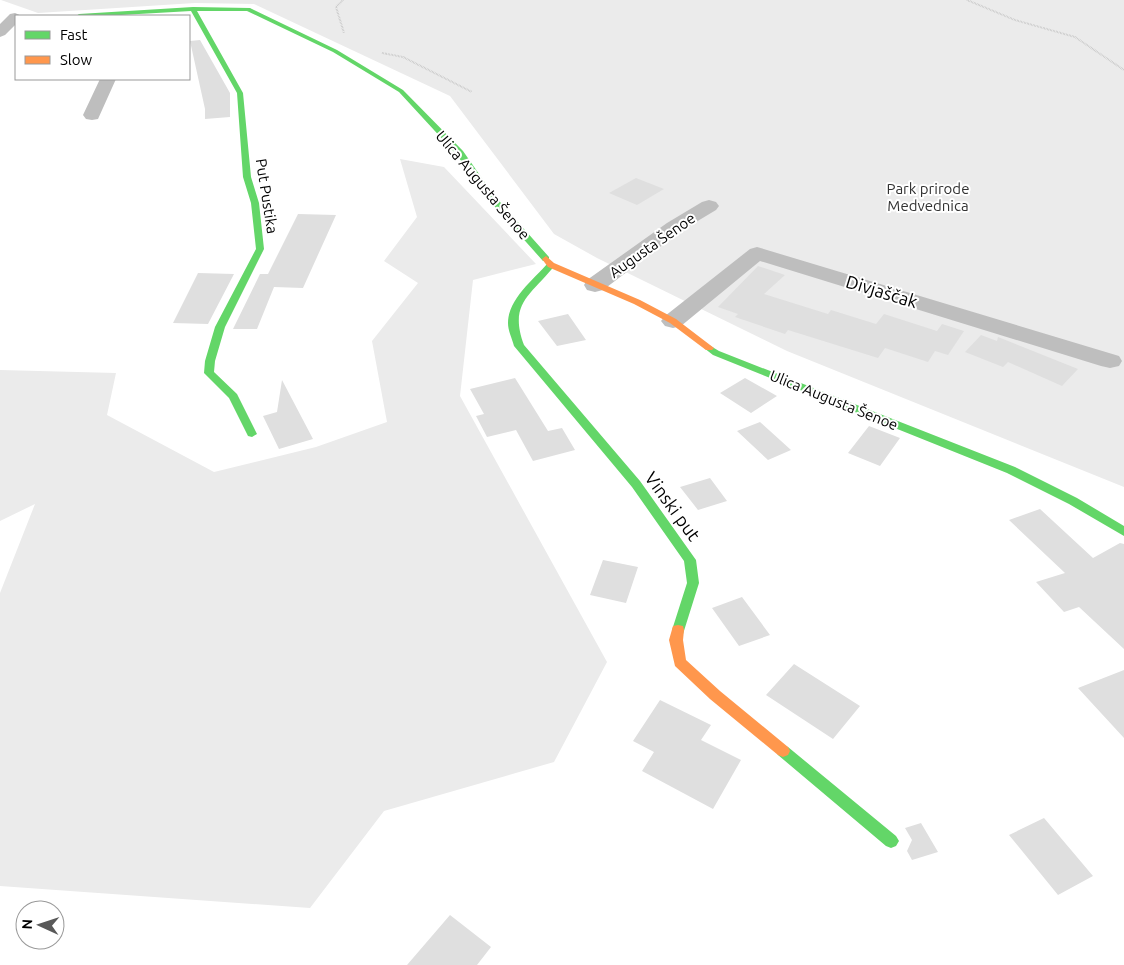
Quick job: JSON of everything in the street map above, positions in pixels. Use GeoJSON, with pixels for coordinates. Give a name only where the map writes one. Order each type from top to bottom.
{"type":"FeatureCollection","features":[{"type":"Feature","properties":{"kind":"street","name":"Ulica Augusta Šenoe"},"geometry":{"type":"LineString","coordinates":[[108,15],[193,9],[248,9],[334,51],[401,91],[460,152],[490,196],[551,265],[637,302],[673,321],[716,353],[1011,470],[1073,501],[1124,532]]}},
{"type":"Feature","properties":{"kind":"street","name":"Put Pustika"},"geometry":{"type":"LineString","coordinates":[[193,9],[240,93],[242,105],[247,177],[255,203],[260,249],[220,328],[210,361],[209,373],[233,396],[252,434]]}},
{"type":"Feature","properties":{"kind":"street"},"geometry":{"type":"LineString","coordinates":[[0,10],[15,17]]}},
{"type":"Feature","properties":{"kind":"street"},"geometry":{"type":"LineString","coordinates":[[0,32],[15,18]]}},
{"type":"Feature","properties":{"kind":"street"},"geometry":{"type":"LineString","coordinates":[[92,115],[108,80]]}},
{"type":"Feature","properties":{"kind":"street","name":"Augusta Šenoe"},"geometry":{"type":"LineString","coordinates":[[596,284],[674,227],[709,206]]}},
{"type":"Feature","properties":{"kind":"street","name":"Divjaščak"},"geometry":{"type":"LineString","coordinates":[[673,321],[757,253],[1110,360]]}},
{"type":"Feature","properties":{"kind":"street","name":"Vinski put"},"geometry":{"type":"LineString","coordinates":[[551,265],[525,296],[513,315],[513,330],[519,346],[636,484],[690,560],[693,583],[679,624],[676,640],[680,662],[715,695],[891,841]]}},
{"type":"Feature","properties":{"kind":"path"},"geometry":{"type":"LineString","coordinates":[[342,0],[336,7],[346,37]]}},
{"type":"Feature","properties":{"kind":"path"},"geometry":{"type":"LineString","coordinates":[[967,0],[1015,20],[1075,37],[1124,70]]}},
{"type":"Feature","properties":{"kind":"path"},"geometry":{"type":"LineString","coordinates":[[378,53],[403,56],[472,92]]}},
{"type":"Feature","properties":{"kind":"green space","name":"Park prirode Medvednica"},"geometry":{"type":"Polygon","coordinates":[[[1,0],[1124,0],[1124,487],[787,351],[597,258],[554,234],[450,96],[254,4],[195,3],[38,13],[1,0]]]}},
{"type":"Feature","properties":{"kind":"green space"},"geometry":{"type":"Polygon","coordinates":[[[400,159],[444,167],[536,264],[473,280],[460,396],[607,662],[554,762],[384,811],[310,908],[0,886],[0,593],[35,504],[0,521],[0,370],[116,373],[107,415],[214,472],[316,447],[387,422],[372,341],[418,283],[384,261],[417,217],[400,159]]]}},
{"type":"Feature","properties":{"kind":"building"},"geometry":{"type":"Polygon","coordinates":[[[200,40],[230,93],[230,117],[205,119],[205,109],[190,41],[200,40]]]}},
{"type":"Feature","properties":{"kind":"building"},"geometry":{"type":"Polygon","coordinates":[[[636,178],[664,189],[637,205],[609,193],[636,178]]]}},
{"type":"Feature","properties":{"kind":"building"},"geometry":{"type":"Polygon","coordinates":[[[298,214],[336,215],[303,288],[274,287],[257,329],[233,329],[260,274],[268,274],[298,214]]]}},
{"type":"Feature","properties":{"kind":"building"},"geometry":{"type":"Polygon","coordinates":[[[758,266],[785,275],[764,294],[828,314],[831,310],[876,324],[884,314],[937,331],[942,324],[964,331],[948,355],[935,351],[928,362],[885,348],[878,358],[788,330],[785,334],[735,317],[738,314],[718,307],[758,266]]]}},
{"type":"Feature","properties":{"kind":"building"},"geometry":{"type":"Polygon","coordinates":[[[198,273],[234,274],[208,324],[173,323],[198,273]]]}},
{"type":"Feature","properties":{"kind":"building"},"geometry":{"type":"Polygon","coordinates":[[[568,314],[586,340],[557,346],[538,321],[568,314]]]}},
{"type":"Feature","properties":{"kind":"building"},"geometry":{"type":"Polygon","coordinates":[[[981,335],[997,341],[998,337],[1078,369],[1062,386],[1008,362],[1003,367],[965,352],[981,335]]]}},
{"type":"Feature","properties":{"kind":"building"},"geometry":{"type":"Polygon","coordinates":[[[515,378],[548,431],[562,428],[575,450],[533,461],[516,430],[487,437],[476,416],[484,414],[470,389],[515,378]]]}},
{"type":"Feature","properties":{"kind":"building"},"geometry":{"type":"Polygon","coordinates":[[[745,378],[777,396],[751,413],[720,393],[745,378]]]}},
{"type":"Feature","properties":{"kind":"building"},"geometry":{"type":"Polygon","coordinates":[[[282,380],[313,439],[279,449],[263,416],[277,412],[282,380]]]}},
{"type":"Feature","properties":{"kind":"building"},"geometry":{"type":"Polygon","coordinates":[[[760,422],[791,450],[768,460],[737,431],[760,422]]]}},
{"type":"Feature","properties":{"kind":"building"},"geometry":{"type":"Polygon","coordinates":[[[869,426],[900,438],[880,466],[848,453],[869,426]]]}},
{"type":"Feature","properties":{"kind":"building"},"geometry":{"type":"Polygon","coordinates":[[[710,478],[727,501],[698,510],[680,487],[710,478]]]}},
{"type":"Feature","properties":{"kind":"building"},"geometry":{"type":"Polygon","coordinates":[[[1040,509],[1093,558],[1120,543],[1124,544],[1124,649],[1079,607],[1064,612],[1036,582],[1065,573],[1009,520],[1040,509]]]}},
{"type":"Feature","properties":{"kind":"building"},"geometry":{"type":"Polygon","coordinates":[[[603,560],[638,567],[626,603],[590,595],[603,560]]]}},
{"type":"Feature","properties":{"kind":"building"},"geometry":{"type":"Polygon","coordinates":[[[742,597],[770,635],[739,646],[712,608],[742,597]]]}},
{"type":"Feature","properties":{"kind":"building"},"geometry":{"type":"Polygon","coordinates":[[[794,664],[860,706],[833,739],[766,695],[794,664]]]}},
{"type":"Feature","properties":{"kind":"building"},"geometry":{"type":"Polygon","coordinates":[[[1124,670],[1124,738],[1078,688],[1124,670]]]}},
{"type":"Feature","properties":{"kind":"building"},"geometry":{"type":"Polygon","coordinates":[[[660,700],[711,725],[701,740],[741,760],[713,809],[642,771],[654,752],[633,741],[660,700]]]}},
{"type":"Feature","properties":{"kind":"building"},"geometry":{"type":"Polygon","coordinates":[[[1044,818],[1093,876],[1058,895],[1009,835],[1044,818]]]}},
{"type":"Feature","properties":{"kind":"building"},"geometry":{"type":"Polygon","coordinates":[[[921,823],[938,852],[912,860],[907,851],[912,840],[905,828],[921,823]]]}},
{"type":"Feature","properties":{"kind":"building"},"geometry":{"type":"Polygon","coordinates":[[[450,915],[491,947],[477,965],[407,965],[450,915]]]}},
{"type":"Feature","properties":{"kind":"traffic: fast"},"geometry":{"type":"LineString","coordinates":[[193,9],[240,93],[247,177],[255,203],[260,249],[220,327],[210,361],[209,373],[233,396],[252,434]]}},
{"type":"Feature","properties":{"kind":"traffic: fast"},"geometry":{"type":"LineString","coordinates":[[95,15],[193,9],[248,9],[335,51],[401,91],[460,153],[490,196],[546,259]]}},
{"type":"Feature","properties":{"kind":"traffic: fast"},"geometry":{"type":"LineString","coordinates":[[551,265],[517,305],[513,319],[514,332],[519,346],[636,484],[690,560],[693,583],[678,630]]}},
{"type":"Feature","properties":{"kind":"traffic: fast"},"geometry":{"type":"LineString","coordinates":[[709,348],[716,353],[1011,470],[1073,501],[1124,532]]}},
{"type":"Feature","properties":{"kind":"traffic: fast"},"geometry":{"type":"LineString","coordinates":[[783,751],[891,841]]}},
{"type":"Feature","properties":{"kind":"traffic: slow"},"geometry":{"type":"LineString","coordinates":[[546,259],[551,265],[637,302],[673,321],[709,348]]}},
{"type":"Feature","properties":{"kind":"traffic: slow"},"geometry":{"type":"LineString","coordinates":[[678,630],[676,640],[680,662],[715,695],[783,751]]}}]}
